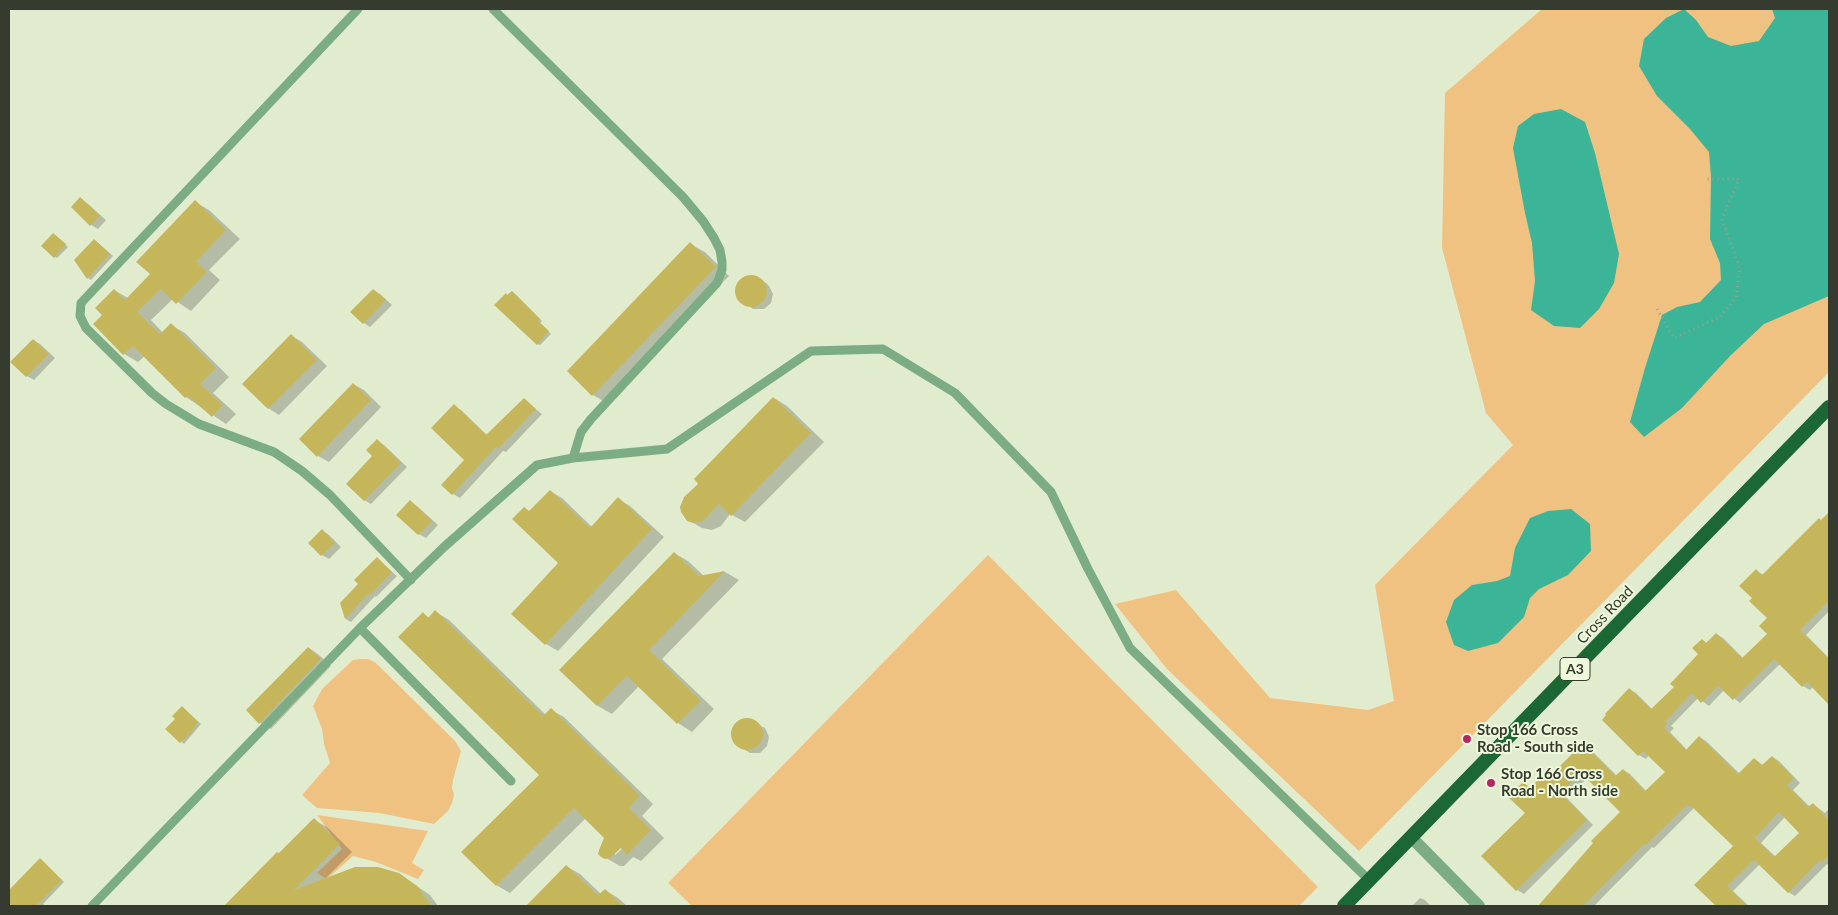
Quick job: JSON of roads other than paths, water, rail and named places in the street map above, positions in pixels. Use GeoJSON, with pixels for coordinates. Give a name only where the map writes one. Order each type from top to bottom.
{"type":"FeatureCollection","features":[{"type":"Feature","properties":{"kind":"highway","name":"Cross Road"},"geometry":{"type":"LineString","coordinates":[[1344,906],[1829,407]]}},
{"type":"Feature","properties":{"kind":"highway","name":"Cross Road"},"geometry":{"type":"LineString","coordinates":[[1806,432],[1829,412]]}},
{"type":"Feature","properties":{"kind":"street"},"geometry":{"type":"LineString","coordinates":[[1411,837],[1480,906]]}},
{"type":"Feature","properties":{"kind":"lane"},"geometry":{"type":"LineString","coordinates":[[358,9],[81,303],[80,316],[86,328],[152,393],[166,404],[199,424],[274,452],[302,471],[336,502],[411,580]]}},
{"type":"Feature","properties":{"kind":"lane"},"geometry":{"type":"LineString","coordinates":[[494,9],[682,197],[703,221],[720,250],[722,270],[717,283],[591,418],[581,432],[572,458]]}},
{"type":"Feature","properties":{"kind":"lane"},"geometry":{"type":"LineString","coordinates":[[92,906],[360,628],[444,547],[537,465],[572,458],[668,449],[811,351],[883,349],[955,393],[1051,492],[1088,569],[1130,648],[1369,880]]}},
{"type":"Feature","properties":{"kind":"lane"},"geometry":{"type":"LineString","coordinates":[[360,628],[511,781]]}},
{"type":"Feature","properties":{"kind":"water"},"geometry":{"type":"Polygon","coordinates":[[[1684,9],[1696,20],[1708,37],[1731,46],[1759,41],[1775,18],[1772,9],[1829,9],[1829,296],[1764,324],[1730,356],[1682,408],[1644,437],[1630,422],[1662,315],[1677,307],[1700,302],[1721,280],[1720,263],[1710,239],[1711,177],[1709,152],[1690,129],[1657,96],[1639,66],[1644,39],[1666,18],[1684,9]]]}},
{"type":"Feature","properties":{"kind":"water"},"geometry":{"type":"Polygon","coordinates":[[[1561,109],[1585,122],[1595,153],[1619,254],[1614,283],[1599,309],[1580,328],[1554,326],[1531,310],[1535,281],[1532,243],[1513,148],[1518,126],[1534,114],[1561,109]]]}},
{"type":"Feature","properties":{"kind":"water"},"geometry":{"type":"Polygon","coordinates":[[[1571,509],[1590,524],[1591,551],[1568,575],[1539,589],[1530,598],[1524,617],[1498,643],[1468,651],[1454,645],[1446,622],[1454,600],[1472,585],[1497,581],[1510,576],[1515,548],[1530,518],[1548,511],[1571,509]]]}},
{"type":"Feature","properties":{"kind":"place","name":"Stop 166 Cross Road - South side"},"geometry":{"type":"Point","coordinates":[1467,739]}},
{"type":"Feature","properties":{"kind":"place","name":"Stop 166 Cross Road - North side"},"geometry":{"type":"Point","coordinates":[1491,783]}}]}
